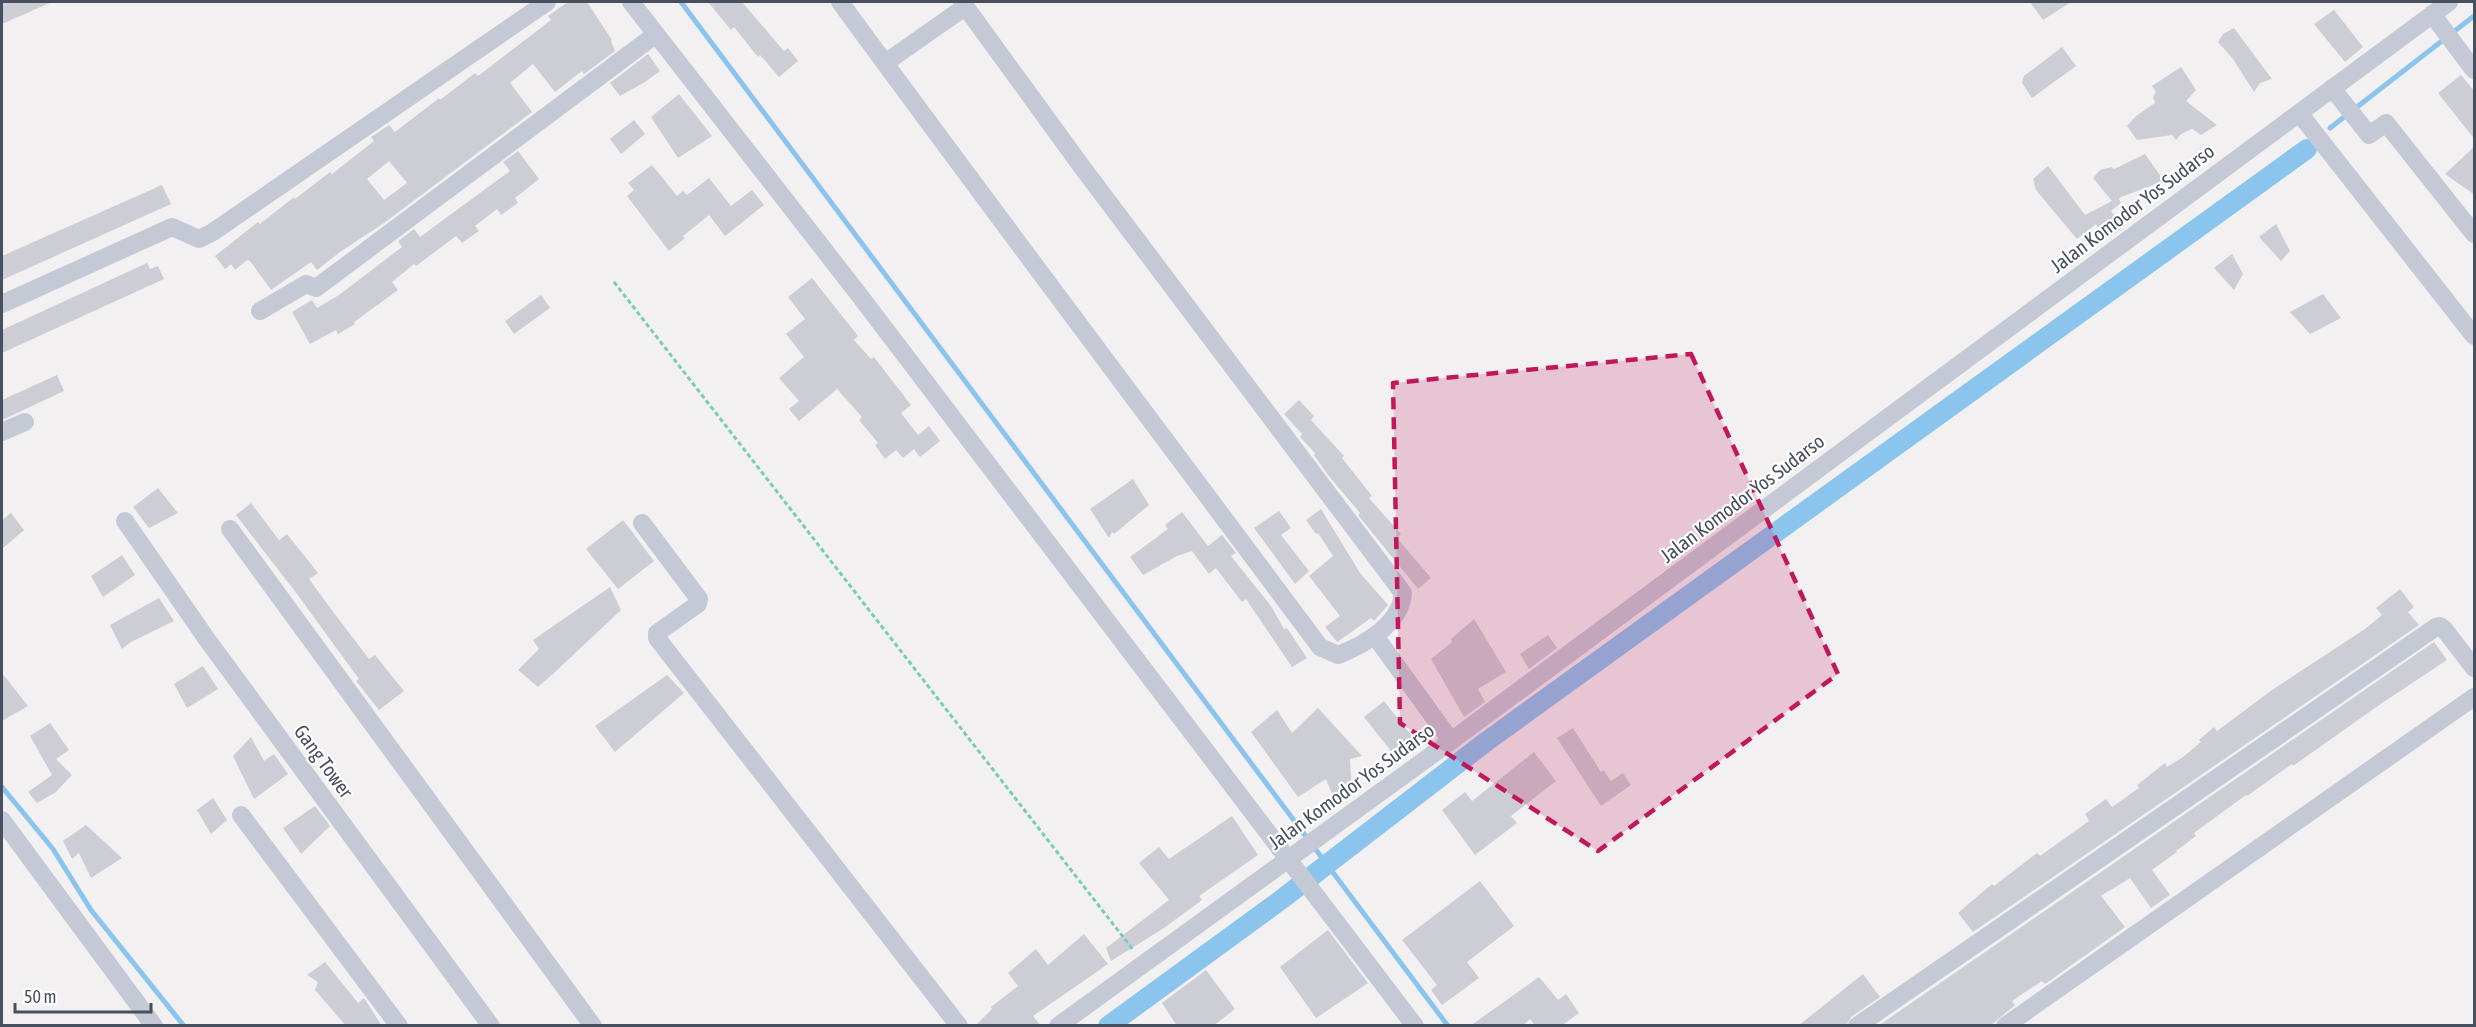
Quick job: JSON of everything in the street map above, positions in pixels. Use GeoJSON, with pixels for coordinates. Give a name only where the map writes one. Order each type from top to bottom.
{"type":"FeatureCollection","features":[{"type":"Feature","properties":{"kind":"street"},"geometry":{"type":"LineString","coordinates":[[2,304],[172,227],[199,239],[213,232],[547,2]]}},
{"type":"Feature","properties":{"kind":"street"},"geometry":{"type":"LineString","coordinates":[[631,2],[1294,861],[1317,896],[1415,1026]]}},
{"type":"Feature","properties":{"kind":"street"},"geometry":{"type":"LineString","coordinates":[[840,2],[1006,229],[1320,647],[1338,655],[1375,636],[1400,606],[1402,592],[1082,167],[964,4],[885,63]]}},
{"type":"Feature","properties":{"kind":"street","name":"Jalan Komodor Yos Sudarso"},"geometry":{"type":"LineString","coordinates":[[1058,1026],[1294,861],[1327,830],[1451,741],[2299,113],[2335,91],[2436,18],[2449,2]]}},
{"type":"Feature","properties":{"kind":"street"},"geometry":{"type":"LineString","coordinates":[[2436,18],[2475,70]]}},
{"type":"Feature","properties":{"kind":"street"},"geometry":{"type":"LineString","coordinates":[[260,311],[306,284],[316,288],[655,35]]}},
{"type":"Feature","properties":{"kind":"street"},"geometry":{"type":"LineString","coordinates":[[2335,91],[2369,135],[2385,123],[2475,234]]}},
{"type":"Feature","properties":{"kind":"street"},"geometry":{"type":"LineString","coordinates":[[2299,113],[2475,336]]}},
{"type":"Feature","properties":{"kind":"street"},"geometry":{"type":"LineString","coordinates":[[2,432],[25,422]]}},
{"type":"Feature","properties":{"kind":"street","name":"Gang Tower"},"geometry":{"type":"LineString","coordinates":[[124,521],[206,638],[490,1026]]}},
{"type":"Feature","properties":{"kind":"street"},"geometry":{"type":"LineString","coordinates":[[642,523],[699,599],[698,604],[657,633],[657,639],[959,1026]]}},
{"type":"Feature","properties":{"kind":"street"},"geometry":{"type":"LineString","coordinates":[[230,529],[593,1026]]}},
{"type":"Feature","properties":{"kind":"street"},"geometry":{"type":"LineString","coordinates":[[1857,1026],[2436,627],[2440,626],[2444,629],[2475,668]]}},
{"type":"Feature","properties":{"kind":"street"},"geometry":{"type":"LineString","coordinates":[[1375,636],[1451,741]]}},
{"type":"Feature","properties":{"kind":"street"},"geometry":{"type":"LineString","coordinates":[[2005,1026],[2475,697]]}},
{"type":"Feature","properties":{"kind":"street"},"geometry":{"type":"LineString","coordinates":[[241,815],[399,1026]]}},
{"type":"Feature","properties":{"kind":"street"},"geometry":{"type":"LineString","coordinates":[[2,820],[154,1026]]}},
{"type":"Feature","properties":{"kind":"path"},"geometry":{"type":"LineString","coordinates":[[614,282],[1144,964]]}},
{"type":"Feature","properties":{"kind":"highlighted area"},"geometry":{"type":"Polygon","coordinates":[[[1691,354],[1838,674],[1598,851],[1400,723],[1393,383],[1691,354]]]}},
{"type":"Feature","properties":{"kind":"building"},"geometry":{"type":"Polygon","coordinates":[[[2,2],[52,2],[2,24],[2,2]]]}},
{"type":"Feature","properties":{"kind":"building"},"geometry":{"type":"Polygon","coordinates":[[[568,2],[587,2],[612,40],[615,51],[584,74],[582,71],[555,92],[533,64],[510,83],[532,112],[384,223],[317,270],[311,262],[271,290],[250,261],[247,260],[235,270],[231,264],[225,269],[215,256],[258,222],[260,224],[330,172],[332,174],[374,141],[371,137],[389,125],[395,132],[475,73],[478,76],[551,20],[548,16],[568,2]],[[389,161],[367,179],[384,200],[407,183],[389,161]]]}},
{"type":"Feature","properties":{"kind":"building"},"geometry":{"type":"Polygon","coordinates":[[[708,2],[742,2],[784,51],[788,48],[798,61],[779,77],[760,55],[758,57],[734,27],[731,30],[708,2]]]}},
{"type":"Feature","properties":{"kind":"building"},"geometry":{"type":"Polygon","coordinates":[[[2030,2],[2071,2],[2043,20],[2030,2]]]}},
{"type":"Feature","properties":{"kind":"building"},"geometry":{"type":"Polygon","coordinates":[[[2334,10],[2363,47],[2345,62],[2314,24],[2334,10]]]}},
{"type":"Feature","properties":{"kind":"building"},"geometry":{"type":"Polygon","coordinates":[[[2234,28],[2272,79],[2260,83],[2254,92],[2233,59],[2218,42],[2223,34],[2234,28]]]}},
{"type":"Feature","properties":{"kind":"building"},"geometry":{"type":"Polygon","coordinates":[[[2062,47],[2076,66],[2032,98],[2022,83],[2024,76],[2062,47]]]}},
{"type":"Feature","properties":{"kind":"building"},"geometry":{"type":"Polygon","coordinates":[[[648,54],[660,71],[620,96],[610,83],[648,54]]]}},
{"type":"Feature","properties":{"kind":"building"},"geometry":{"type":"Polygon","coordinates":[[[2181,67],[2196,90],[2186,101],[2217,125],[2201,135],[2192,129],[2181,134],[2176,140],[2172,135],[2137,140],[2127,126],[2136,116],[2155,103],[2153,97],[2156,92],[2152,86],[2181,67]]]}},
{"type":"Feature","properties":{"kind":"building"},"geometry":{"type":"Polygon","coordinates":[[[2461,75],[2475,92],[2475,140],[2438,93],[2461,75]]]}},
{"type":"Feature","properties":{"kind":"building"},"geometry":{"type":"Polygon","coordinates":[[[679,94],[712,136],[678,158],[651,117],[679,94]]]}},
{"type":"Feature","properties":{"kind":"building"},"geometry":{"type":"Polygon","coordinates":[[[634,120],[645,134],[621,154],[610,139],[634,120]]]}},
{"type":"Feature","properties":{"kind":"building"},"geometry":{"type":"Polygon","coordinates":[[[2475,146],[2475,195],[2445,174],[2475,146]]]}},
{"type":"Feature","properties":{"kind":"building"},"geometry":{"type":"Polygon","coordinates":[[[518,151],[539,179],[515,198],[518,203],[501,215],[497,209],[475,226],[479,231],[462,243],[456,236],[416,266],[414,264],[392,282],[398,290],[354,322],[355,324],[338,334],[336,330],[310,344],[292,312],[312,300],[317,308],[339,295],[402,247],[398,241],[414,229],[420,237],[510,171],[503,162],[518,151]]]}},
{"type":"Feature","properties":{"kind":"building"},"geometry":{"type":"Polygon","coordinates":[[[2145,154],[2164,181],[2119,199],[2121,203],[2111,211],[2124,227],[2108,238],[2096,224],[2077,239],[2036,190],[2033,179],[2048,166],[2085,215],[2112,201],[2093,178],[2100,170],[2112,167],[2114,169],[2145,154]]]}},
{"type":"Feature","properties":{"kind":"building"},"geometry":{"type":"Polygon","coordinates":[[[652,165],[677,196],[683,191],[687,195],[709,178],[731,206],[752,190],[764,205],[725,236],[709,215],[669,251],[627,196],[634,190],[628,183],[652,165]]]}},
{"type":"Feature","properties":{"kind":"building"},"geometry":{"type":"Polygon","coordinates":[[[162,185],[171,204],[2,280],[2,256],[162,185]]]}},
{"type":"Feature","properties":{"kind":"building"},"geometry":{"type":"Polygon","coordinates":[[[2276,224],[2290,251],[2281,261],[2259,237],[2276,224]]]}},
{"type":"Feature","properties":{"kind":"building"},"geometry":{"type":"Polygon","coordinates":[[[2232,254],[2243,274],[2234,290],[2214,268],[2232,254]]]}},
{"type":"Feature","properties":{"kind":"building"},"geometry":{"type":"Polygon","coordinates":[[[147,263],[150,269],[158,266],[164,279],[2,353],[2,330],[147,263]]]}},
{"type":"Feature","properties":{"kind":"building"},"geometry":{"type":"Polygon","coordinates":[[[812,278],[858,336],[854,340],[871,359],[874,357],[911,405],[901,413],[918,435],[929,426],[940,441],[920,457],[914,449],[903,458],[896,450],[885,459],[875,445],[878,443],[859,420],[862,417],[837,389],[799,421],[789,409],[799,401],[779,378],[804,357],[786,334],[805,319],[788,297],[812,278]]]}},
{"type":"Feature","properties":{"kind":"building"},"geometry":{"type":"Polygon","coordinates":[[[2323,294],[2341,318],[2310,334],[2290,312],[2323,294]]]}},
{"type":"Feature","properties":{"kind":"building"},"geometry":{"type":"Polygon","coordinates":[[[541,295],[550,308],[514,334],[505,321],[541,295]]]}},
{"type":"Feature","properties":{"kind":"building"},"geometry":{"type":"Polygon","coordinates":[[[57,375],[64,391],[2,420],[2,400],[57,375]]]}},
{"type":"Feature","properties":{"kind":"building"},"geometry":{"type":"Polygon","coordinates":[[[1299,400],[1314,416],[1311,420],[1344,456],[1342,458],[1372,496],[1369,498],[1401,534],[1397,538],[1431,578],[1418,589],[1358,515],[1360,513],[1328,475],[1314,455],[1315,453],[1300,437],[1302,434],[1284,414],[1299,400]]]}},
{"type":"Feature","properties":{"kind":"building"},"geometry":{"type":"Polygon","coordinates":[[[1133,479],[1149,505],[1114,534],[1112,532],[1109,538],[1090,509],[1133,479]]]}},
{"type":"Feature","properties":{"kind":"building"},"geometry":{"type":"Polygon","coordinates":[[[158,488],[178,513],[149,528],[133,507],[158,488]]]}},
{"type":"Feature","properties":{"kind":"building"},"geometry":{"type":"Polygon","coordinates":[[[251,503],[279,540],[287,534],[318,573],[309,579],[334,613],[369,659],[375,655],[404,691],[379,710],[356,681],[359,679],[297,594],[236,515],[251,503]]]}},
{"type":"Feature","properties":{"kind":"building"},"geometry":{"type":"Polygon","coordinates":[[[1321,509],[1360,573],[1388,605],[1374,621],[1371,618],[1337,642],[1325,627],[1340,616],[1309,576],[1338,552],[1333,556],[1318,533],[1316,534],[1306,520],[1321,509]]]}},
{"type":"Feature","properties":{"kind":"building"},"geometry":{"type":"Polygon","coordinates":[[[1279,511],[1291,528],[1281,535],[1309,571],[1295,584],[1254,528],[1279,511]]]}},
{"type":"Feature","properties":{"kind":"building"},"geometry":{"type":"Polygon","coordinates":[[[1182,512],[1208,546],[1222,535],[1236,553],[1231,556],[1271,606],[1284,629],[1287,628],[1307,658],[1292,667],[1246,599],[1242,602],[1216,568],[1209,574],[1192,551],[1177,556],[1143,575],[1130,557],[1168,529],[1165,525],[1182,512]]]}},
{"type":"Feature","properties":{"kind":"building"},"geometry":{"type":"Polygon","coordinates":[[[11,513],[24,530],[2,549],[2,520],[11,513]]]}},
{"type":"Feature","properties":{"kind":"building"},"geometry":{"type":"Polygon","coordinates":[[[623,520],[654,561],[618,589],[586,549],[623,520]]]}},
{"type":"Feature","properties":{"kind":"building"},"geometry":{"type":"Polygon","coordinates":[[[122,555],[135,575],[103,597],[91,576],[122,555]]]}},
{"type":"Feature","properties":{"kind":"building"},"geometry":{"type":"Polygon","coordinates":[[[610,587],[621,610],[554,673],[538,687],[518,670],[539,649],[533,640],[610,587]]]}},
{"type":"Feature","properties":{"kind":"building"},"geometry":{"type":"Polygon","coordinates":[[[2400,589],[2414,607],[2408,612],[2419,625],[1973,932],[1958,913],[1992,884],[1994,886],[2037,853],[2040,856],[2089,821],[2085,814],[2106,799],[2112,807],[2139,788],[2137,785],[2165,763],[2167,767],[2183,757],[2214,727],[2217,731],[2272,690],[2365,629],[2382,615],[2376,608],[2400,589]]]}},
{"type":"Feature","properties":{"kind":"building"},"geometry":{"type":"Polygon","coordinates":[[[159,598],[174,621],[131,642],[122,649],[110,625],[159,598]]]}},
{"type":"Feature","properties":{"kind":"building"},"geometry":{"type":"Polygon","coordinates":[[[1474,619],[1506,672],[1478,689],[1485,702],[1464,717],[1431,659],[1452,642],[1451,639],[1474,619]]]}},
{"type":"Feature","properties":{"kind":"building"},"geometry":{"type":"Polygon","coordinates":[[[1548,635],[1557,648],[1529,669],[1520,654],[1548,635]]]}},
{"type":"Feature","properties":{"kind":"building"},"geometry":{"type":"Polygon","coordinates":[[[2434,642],[2447,660],[2293,766],[2292,764],[2246,795],[2194,833],[2196,836],[2152,870],[2170,895],[2151,908],[2130,878],[2101,896],[2125,927],[2045,984],[2042,981],[2012,1001],[2015,1005],[1990,1026],[1878,1026],[2434,642]]]}},
{"type":"Feature","properties":{"kind":"building"},"geometry":{"type":"Polygon","coordinates":[[[203,666],[218,689],[187,708],[174,684],[203,666]]]}},
{"type":"Feature","properties":{"kind":"building"},"geometry":{"type":"Polygon","coordinates":[[[2,673],[28,706],[2,721],[2,673]]]}},
{"type":"Feature","properties":{"kind":"building"},"geometry":{"type":"Polygon","coordinates":[[[667,675],[684,693],[615,752],[595,726],[667,675]]]}},
{"type":"Feature","properties":{"kind":"building"},"geometry":{"type":"Polygon","coordinates":[[[1384,701],[1415,740],[1395,756],[1364,717],[1384,701]]]}},
{"type":"Feature","properties":{"kind":"building"},"geometry":{"type":"Polygon","coordinates":[[[1318,708],[1362,756],[1350,759],[1352,794],[1335,802],[1326,779],[1298,797],[1251,732],[1277,710],[1292,733],[1318,708]]]}},
{"type":"Feature","properties":{"kind":"building"},"geometry":{"type":"Polygon","coordinates":[[[50,723],[69,750],[56,759],[72,775],[56,792],[37,803],[28,792],[52,775],[30,736],[50,723]]]}},
{"type":"Feature","properties":{"kind":"building"},"geometry":{"type":"Polygon","coordinates":[[[1573,728],[1601,772],[1603,770],[1611,781],[1623,773],[1631,785],[1601,806],[1557,738],[1573,728]]]}},
{"type":"Feature","properties":{"kind":"building"},"geometry":{"type":"Polygon","coordinates":[[[251,737],[264,761],[274,754],[288,774],[254,799],[233,756],[251,737]]]}},
{"type":"Feature","properties":{"kind":"building"},"geometry":{"type":"Polygon","coordinates":[[[1534,752],[1556,781],[1511,816],[1517,823],[1475,855],[1442,810],[1465,792],[1472,801],[1534,752]]]}},
{"type":"Feature","properties":{"kind":"building"},"geometry":{"type":"Polygon","coordinates":[[[213,798],[227,820],[211,834],[197,810],[213,798]]]}},
{"type":"Feature","properties":{"kind":"building"},"geometry":{"type":"Polygon","coordinates":[[[315,806],[330,826],[301,854],[283,828],[315,806]]]}},
{"type":"Feature","properties":{"kind":"building"},"geometry":{"type":"Polygon","coordinates":[[[1232,816],[1258,855],[1199,896],[1202,900],[1164,928],[1111,961],[1106,948],[1169,900],[1139,863],[1159,847],[1169,859],[1232,816]]]}},
{"type":"Feature","properties":{"kind":"building"},"geometry":{"type":"Polygon","coordinates":[[[86,825],[122,858],[91,878],[79,853],[72,859],[63,841],[86,825]]]}},
{"type":"Feature","properties":{"kind":"building"},"geometry":{"type":"Polygon","coordinates":[[[1480,881],[1514,926],[1467,962],[1479,978],[1442,1005],[1431,990],[1437,985],[1402,940],[1480,881]]]}},
{"type":"Feature","properties":{"kind":"building"},"geometry":{"type":"Polygon","coordinates":[[[1328,930],[1368,983],[1316,1018],[1280,967],[1328,930]]]}},
{"type":"Feature","properties":{"kind":"building"},"geometry":{"type":"Polygon","coordinates":[[[1084,934],[1108,964],[1033,1016],[1041,1026],[975,1026],[992,1009],[991,1007],[1018,986],[1008,973],[1036,949],[1048,965],[1084,934]]]}},
{"type":"Feature","properties":{"kind":"building"},"geometry":{"type":"Polygon","coordinates":[[[325,962],[358,1003],[364,998],[382,1026],[346,1026],[315,990],[318,982],[307,975],[325,962]]]}},
{"type":"Feature","properties":{"kind":"building"},"geometry":{"type":"Polygon","coordinates":[[[1206,970],[1235,1009],[1213,1026],[1177,1026],[1162,1003],[1206,970]]]}},
{"type":"Feature","properties":{"kind":"building"},"geometry":{"type":"Polygon","coordinates":[[[1863,974],[1880,997],[1851,1017],[1846,1026],[1798,1026],[1863,974]]]}},
{"type":"Feature","properties":{"kind":"building"},"geometry":{"type":"Polygon","coordinates":[[[1539,977],[1558,1000],[1566,994],[1579,1013],[1561,1026],[1535,1026],[1530,1019],[1522,1026],[1470,1026],[1539,977]]]}},
{"type":"Feature","properties":{"kind":"waterway"},"geometry":{"type":"LineString","coordinates":[[681,2],[1448,1026]]}},
{"type":"Feature","properties":{"kind":"waterway"},"geometry":{"type":"LineString","coordinates":[[2330,128],[2474,16]]}},
{"type":"Feature","properties":{"kind":"waterway"},"geometry":{"type":"LineString","coordinates":[[1108,1026],[1282,899],[1487,741],[2307,149]]}},
{"type":"Feature","properties":{"kind":"waterway"},"geometry":{"type":"LineString","coordinates":[[2,787],[53,849],[91,910],[184,1026]]}}]}
